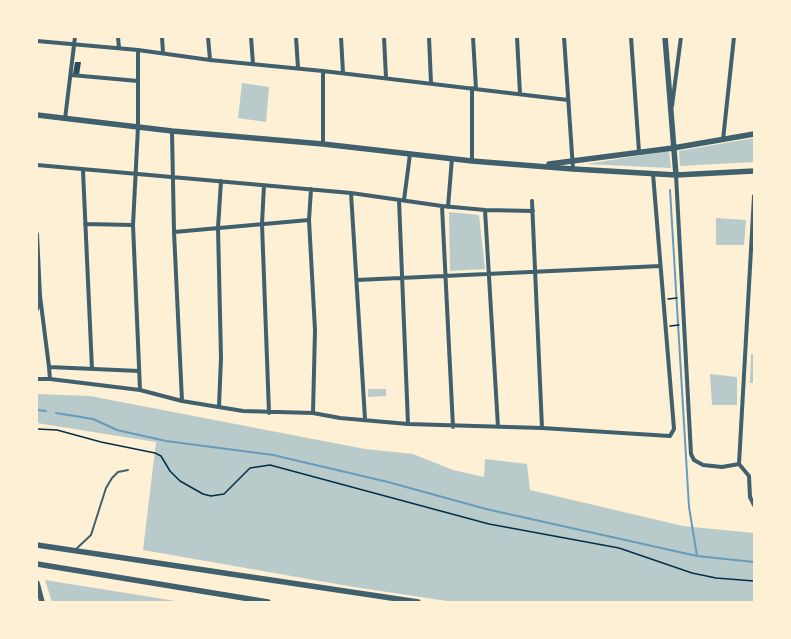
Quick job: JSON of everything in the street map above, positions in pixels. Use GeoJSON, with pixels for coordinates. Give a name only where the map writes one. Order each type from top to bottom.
{"type":"FeatureCollection","features":[{"type":"Feature","properties":{"kind":"street"},"geometry":{"type":"LineString","coordinates":[[65,119],[75,37]]}},
{"type":"Feature","properties":{"kind":"street"},"geometry":{"type":"LineString","coordinates":[[118,37],[119,48]]}},
{"type":"Feature","properties":{"kind":"street"},"geometry":{"type":"LineString","coordinates":[[162,37],[163,53]]}},
{"type":"Feature","properties":{"kind":"street"},"geometry":{"type":"LineString","coordinates":[[208,37],[210,60]]}},
{"type":"Feature","properties":{"kind":"street"},"geometry":{"type":"LineString","coordinates":[[251,37],[253,64]]}},
{"type":"Feature","properties":{"kind":"street"},"geometry":{"type":"LineString","coordinates":[[296,37],[298,68]]}},
{"type":"Feature","properties":{"kind":"street"},"geometry":{"type":"LineString","coordinates":[[340,37],[343,73]]}},
{"type":"Feature","properties":{"kind":"street"},"geometry":{"type":"LineString","coordinates":[[384,37],[386,78]]}},
{"type":"Feature","properties":{"kind":"street"},"geometry":{"type":"LineString","coordinates":[[429,37],[431,83]]}},
{"type":"Feature","properties":{"kind":"street"},"geometry":{"type":"LineString","coordinates":[[472,161],[474,89],[473,37]]}},
{"type":"Feature","properties":{"kind":"street"},"geometry":{"type":"LineString","coordinates":[[517,37],[520,94]]}},
{"type":"Feature","properties":{"kind":"street"},"geometry":{"type":"LineString","coordinates":[[564,37],[573,168]]}},
{"type":"Feature","properties":{"kind":"street"},"geometry":{"type":"LineString","coordinates":[[631,37],[639,152]]}},
{"type":"Feature","properties":{"kind":"street"},"geometry":{"type":"LineString","coordinates":[[665,37],[672,148],[676,175],[691,454],[696,462],[703,465],[722,467],[739,464]]}},
{"type":"Feature","properties":{"kind":"street"},"geometry":{"type":"LineString","coordinates":[[671,117],[681,37]]}},
{"type":"Feature","properties":{"kind":"street"},"geometry":{"type":"LineString","coordinates":[[723,140],[734,37]]}},
{"type":"Feature","properties":{"kind":"street"},"geometry":{"type":"LineString","coordinates":[[37,41],[138,50],[210,60],[343,73],[568,100]]}},
{"type":"Feature","properties":{"kind":"street"},"geometry":{"type":"LineString","coordinates":[[138,50],[138,127],[132,225],[140,390]]}},
{"type":"Feature","properties":{"kind":"street"},"geometry":{"type":"LineString","coordinates":[[323,71],[323,144]]}},
{"type":"Feature","properties":{"kind":"street"},"geometry":{"type":"LineString","coordinates":[[71,75],[138,81]]}},
{"type":"Feature","properties":{"kind":"street"},"geometry":{"type":"LineString","coordinates":[[37,115],[172,131],[323,144],[472,161],[676,175],[754,171]]}},
{"type":"Feature","properties":{"kind":"street"},"geometry":{"type":"LineString","coordinates":[[172,131],[174,232],[182,401]]}},
{"type":"Feature","properties":{"kind":"street"},"geometry":{"type":"LineString","coordinates":[[539,166],[573,160],[672,148],[754,134]]}},
{"type":"Feature","properties":{"kind":"street"},"geometry":{"type":"LineString","coordinates":[[408,424],[402,278],[401,200],[410,154]]}},
{"type":"Feature","properties":{"kind":"street"},"geometry":{"type":"LineString","coordinates":[[448,207],[452,158]]}},
{"type":"Feature","properties":{"kind":"street"},"geometry":{"type":"LineString","coordinates":[[37,166],[83,171],[173,176],[311,189],[351,193],[448,207],[485,210],[533,211]]}},
{"type":"Feature","properties":{"kind":"street"},"geometry":{"type":"LineString","coordinates":[[83,171],[92,369]]}},
{"type":"Feature","properties":{"kind":"street"},"geometry":{"type":"LineString","coordinates":[[37,379],[50,379],[140,390],[182,401],[269,413],[313,414],[340,418],[453,427],[542,428],[670,436],[674,429],[665,299],[660,266],[653,174]]}},
{"type":"Feature","properties":{"kind":"street"},"geometry":{"type":"LineString","coordinates":[[219,406],[221,358],[218,228],[221,181]]}},
{"type":"Feature","properties":{"kind":"street"},"geometry":{"type":"LineString","coordinates":[[264,185],[262,224],[269,413]]}},
{"type":"Feature","properties":{"kind":"street"},"geometry":{"type":"LineString","coordinates":[[311,189],[309,220],[314,330],[313,414]]}},
{"type":"Feature","properties":{"kind":"street"},"geometry":{"type":"LineString","coordinates":[[351,193],[365,419]]}},
{"type":"Feature","properties":{"kind":"street"},"geometry":{"type":"LineString","coordinates":[[754,196],[739,464],[749,476],[750,497],[754,505]]}},
{"type":"Feature","properties":{"kind":"street"},"geometry":{"type":"LineString","coordinates":[[532,201],[542,428]]}},
{"type":"Feature","properties":{"kind":"street"},"geometry":{"type":"LineString","coordinates":[[442,206],[453,427]]}},
{"type":"Feature","properties":{"kind":"street"},"geometry":{"type":"LineString","coordinates":[[485,210],[498,427]]}},
{"type":"Feature","properties":{"kind":"street"},"geometry":{"type":"LineString","coordinates":[[174,232],[309,220]]}},
{"type":"Feature","properties":{"kind":"street"},"geometry":{"type":"LineString","coordinates":[[85,224],[132,225]]}},
{"type":"Feature","properties":{"kind":"street"},"geometry":{"type":"LineString","coordinates":[[37,234],[40,296],[50,379]]}},
{"type":"Feature","properties":{"kind":"street"},"geometry":{"type":"LineString","coordinates":[[357,280],[660,266]]}},
{"type":"Feature","properties":{"kind":"street"},"geometry":{"type":"LineString","coordinates":[[37,309],[40,296]]}},
{"type":"Feature","properties":{"kind":"street"},"geometry":{"type":"LineString","coordinates":[[49,367],[138,370]]}},
{"type":"Feature","properties":{"kind":"street"},"geometry":{"type":"LineString","coordinates":[[37,545],[418,602]]}},
{"type":"Feature","properties":{"kind":"street"},"geometry":{"type":"LineString","coordinates":[[37,564],[268,602]]}},
{"type":"Feature","properties":{"kind":"street"},"geometry":{"type":"LineString","coordinates":[[37,583],[42,602]]}},
{"type":"Feature","properties":{"kind":"lane"},"geometry":{"type":"LineString","coordinates":[[74,551],[91,535],[106,488],[112,478],[118,472],[128,470]]}},
{"type":"Feature","properties":{"kind":"path"},"geometry":{"type":"LineString","coordinates":[[665,299],[683,297]]}},
{"type":"Feature","properties":{"kind":"path"},"geometry":{"type":"LineString","coordinates":[[667,326],[684,324]]}},
{"type":"Feature","properties":{"kind":"path"},"geometry":{"type":"LineString","coordinates":[[37,429],[57,430],[101,442],[155,453],[161,456],[170,471],[180,481],[202,494],[211,496],[224,494],[250,468],[270,465],[489,524],[619,548],[692,573],[716,578],[754,581]]}},
{"type":"Feature","properties":{"kind":"shaded area"},"geometry":{"type":"Polygon","coordinates":[[[242,83],[269,87],[266,122],[238,118],[242,83]]]}},
{"type":"Feature","properties":{"kind":"shaded area"},"geometry":{"type":"Polygon","coordinates":[[[754,138],[754,162],[680,166],[679,151],[754,138]]]}},
{"type":"Feature","properties":{"kind":"shaded area"},"geometry":{"type":"Polygon","coordinates":[[[669,151],[671,168],[586,164],[669,151]]]}},
{"type":"Feature","properties":{"kind":"shaded area"},"geometry":{"type":"Polygon","coordinates":[[[449,212],[479,215],[485,269],[450,271],[449,212]]]}},
{"type":"Feature","properties":{"kind":"shaded area"},"geometry":{"type":"Polygon","coordinates":[[[716,218],[746,220],[744,245],[716,245],[716,218]]]}},
{"type":"Feature","properties":{"kind":"shaded area"},"geometry":{"type":"Polygon","coordinates":[[[751,354],[754,354],[754,383],[750,383],[751,354]]]}},
{"type":"Feature","properties":{"kind":"shaded area"},"geometry":{"type":"Polygon","coordinates":[[[710,374],[737,377],[737,405],[712,405],[710,374]]]}},
{"type":"Feature","properties":{"kind":"shaded area"},"geometry":{"type":"Polygon","coordinates":[[[368,389],[386,389],[386,396],[368,397],[368,389]]]}},
{"type":"Feature","properties":{"kind":"shaded area"},"geometry":{"type":"Polygon","coordinates":[[[37,394],[90,396],[365,449],[413,454],[453,470],[484,477],[485,459],[527,464],[530,490],[683,526],[754,533],[754,602],[454,602],[354,587],[143,550],[156,442],[37,423],[37,394]]]}},
{"type":"Feature","properties":{"kind":"shaded area"},"geometry":{"type":"Polygon","coordinates":[[[45,580],[182,602],[52,602],[45,580]]]}},
{"type":"Feature","properties":{"kind":"building"},"geometry":{"type":"Polygon","coordinates":[[[75,62],[81,62],[79,75],[73,74],[75,62]]]}},
{"type":"Feature","properties":{"kind":"waterway"},"geometry":{"type":"LineString","coordinates":[[670,190],[689,507],[697,556]]}},
{"type":"Feature","properties":{"kind":"waterway"},"geometry":{"type":"LineString","coordinates":[[37,410],[46,411]]}},
{"type":"Feature","properties":{"kind":"waterway"},"geometry":{"type":"LineString","coordinates":[[56,413],[93,419],[117,430],[166,441],[273,455],[388,482],[486,509],[697,556],[754,562]]}}]}
